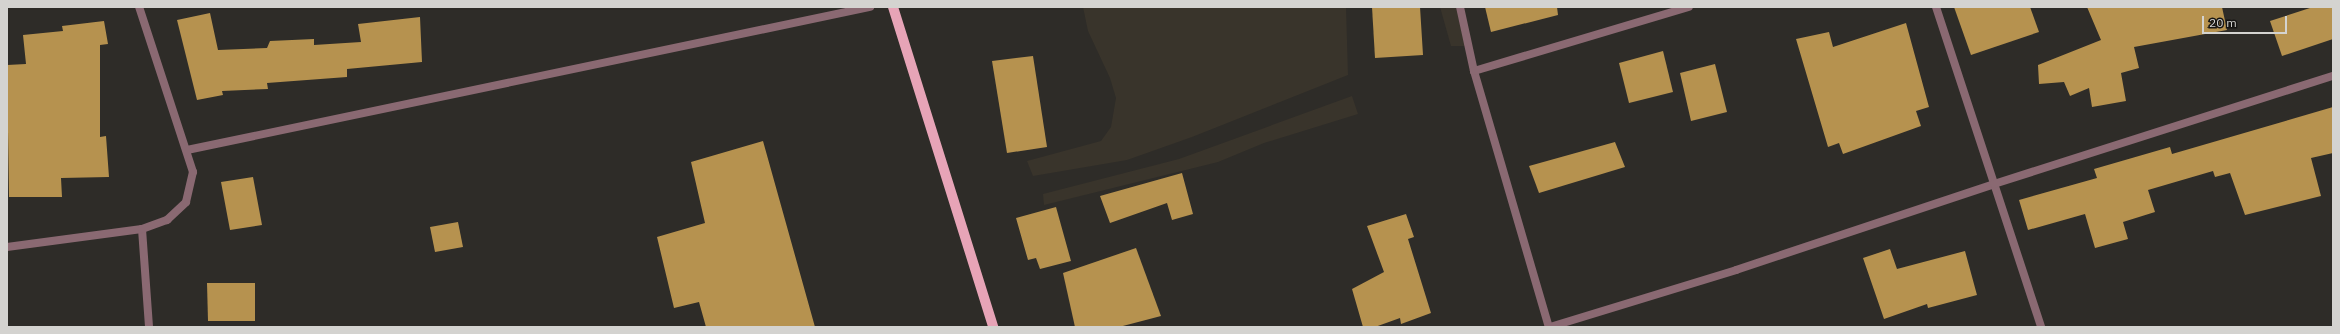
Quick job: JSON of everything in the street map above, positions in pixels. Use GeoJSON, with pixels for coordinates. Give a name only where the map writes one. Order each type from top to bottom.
{"type":"FeatureCollection","features":[{"type":"Feature","properties":{"kind":"main road"},"geometry":{"type":"LineString","coordinates":[[893,7],[993,327]]}},
{"type":"Feature","properties":{"kind":"street"},"geometry":{"type":"LineString","coordinates":[[7,247],[142,229],[167,220],[186,202],[193,172],[139,7]]}},
{"type":"Feature","properties":{"kind":"street"},"geometry":{"type":"LineString","coordinates":[[187,150],[870,7]]}},
{"type":"Feature","properties":{"kind":"street"},"geometry":{"type":"LineString","coordinates":[[1460,7],[1474,70],[1550,327],[1736,270],[1994,184],[2333,76]]}},
{"type":"Feature","properties":{"kind":"street"},"geometry":{"type":"LineString","coordinates":[[1474,70],[1689,7]]}},
{"type":"Feature","properties":{"kind":"street"},"geometry":{"type":"LineString","coordinates":[[1936,7],[2041,327]]}},
{"type":"Feature","properties":{"kind":"street"},"geometry":{"type":"LineString","coordinates":[[142,229],[149,327]]}},
{"type":"Feature","properties":{"kind":"shaded area"},"geometry":{"type":"Polygon","coordinates":[[[1083,7],[1346,7],[1348,75],[1192,137],[1127,160],[1033,176],[1027,161],[1101,141],[1111,127],[1116,98],[1110,78],[1088,31],[1083,7]]]}},
{"type":"Feature","properties":{"kind":"shaded area"},"geometry":{"type":"Polygon","coordinates":[[[1440,7],[1456,7],[1465,46],[1451,46],[1440,7]]]}},
{"type":"Feature","properties":{"kind":"shaded area"},"geometry":{"type":"Polygon","coordinates":[[[1352,96],[1358,114],[1264,143],[1218,162],[1044,205],[1043,194],[1179,159],[1352,96]]]}},
{"type":"Feature","properties":{"kind":"building"},"geometry":{"type":"Polygon","coordinates":[[[1372,7],[1420,7],[1423,55],[1375,58],[1372,7]]]}},
{"type":"Feature","properties":{"kind":"building"},"geometry":{"type":"Polygon","coordinates":[[[1485,7],[1557,7],[1558,15],[1491,32],[1485,7]]]}},
{"type":"Feature","properties":{"kind":"building"},"geometry":{"type":"Polygon","coordinates":[[[1954,7],[2030,7],[2039,32],[1971,55],[1954,7]]]}},
{"type":"Feature","properties":{"kind":"building"},"geometry":{"type":"Polygon","coordinates":[[[2087,7],[2222,7],[2227,30],[2134,47],[2139,68],[2121,73],[2126,101],[2092,107],[2089,88],[2070,96],[2064,82],[2039,84],[2038,65],[2101,40],[2087,7]]]}},
{"type":"Feature","properties":{"kind":"building"},"geometry":{"type":"Polygon","coordinates":[[[2313,7],[2333,7],[2333,39],[2282,56],[2270,21],[2313,7]]]}},
{"type":"Feature","properties":{"kind":"building"},"geometry":{"type":"Polygon","coordinates":[[[210,13],[218,50],[267,48],[270,41],[314,39],[314,45],[361,42],[358,24],[420,17],[422,62],[347,69],[347,77],[267,83],[268,89],[222,91],[223,95],[197,100],[177,20],[210,13]]]}},
{"type":"Feature","properties":{"kind":"building"},"geometry":{"type":"Polygon","coordinates":[[[104,21],[108,44],[100,45],[100,137],[106,136],[109,177],[61,178],[62,197],[9,197],[7,65],[26,64],[23,35],[63,31],[62,26],[104,21]]]}},
{"type":"Feature","properties":{"kind":"building"},"geometry":{"type":"Polygon","coordinates":[[[1906,23],[1929,107],[1916,111],[1921,126],[1843,154],[1839,143],[1828,147],[1796,39],[1829,32],[1833,47],[1906,23]]]}},
{"type":"Feature","properties":{"kind":"building"},"geometry":{"type":"Polygon","coordinates":[[[1663,51],[1673,92],[1629,103],[1619,63],[1663,51]]]}},
{"type":"Feature","properties":{"kind":"building"},"geometry":{"type":"Polygon","coordinates":[[[1033,56],[1047,147],[1007,153],[992,61],[1033,56]]]}},
{"type":"Feature","properties":{"kind":"building"},"geometry":{"type":"Polygon","coordinates":[[[1715,64],[1727,112],[1691,121],[1680,73],[1715,64]]]}},
{"type":"Feature","properties":{"kind":"building"},"geometry":{"type":"Polygon","coordinates":[[[2333,107],[2333,153],[2311,158],[2321,196],[2245,215],[2230,173],[2215,177],[2213,171],[2148,190],[2155,212],[2123,222],[2128,239],[2095,248],[2085,214],[2028,230],[2019,200],[2097,178],[2094,169],[2170,147],[2172,154],[2333,107]]]}},
{"type":"Feature","properties":{"kind":"building"},"geometry":{"type":"Polygon","coordinates":[[[763,141],[815,327],[706,327],[699,302],[674,308],[657,237],[705,223],[691,162],[763,141]]]}},
{"type":"Feature","properties":{"kind":"building"},"geometry":{"type":"Polygon","coordinates":[[[1615,142],[1625,167],[1539,193],[1529,166],[1615,142]]]}},
{"type":"Feature","properties":{"kind":"building"},"geometry":{"type":"Polygon","coordinates":[[[1182,173],[1193,214],[1172,220],[1167,203],[1110,223],[1100,196],[1182,173]]]}},
{"type":"Feature","properties":{"kind":"building"},"geometry":{"type":"Polygon","coordinates":[[[253,177],[262,225],[230,230],[221,182],[253,177]]]}},
{"type":"Feature","properties":{"kind":"building"},"geometry":{"type":"Polygon","coordinates":[[[1056,207],[1071,261],[1040,269],[1036,258],[1028,260],[1016,218],[1056,207]]]}},
{"type":"Feature","properties":{"kind":"building"},"geometry":{"type":"Polygon","coordinates":[[[1406,214],[1414,237],[1408,239],[1431,313],[1401,324],[1400,318],[1375,327],[1363,327],[1352,289],[1384,272],[1367,226],[1406,214]]]}},
{"type":"Feature","properties":{"kind":"building"},"geometry":{"type":"Polygon","coordinates":[[[458,222],[463,247],[435,252],[430,227],[458,222]]]}},
{"type":"Feature","properties":{"kind":"building"},"geometry":{"type":"Polygon","coordinates":[[[1136,248],[1161,316],[1119,327],[1075,327],[1063,273],[1136,248]]]}},
{"type":"Feature","properties":{"kind":"building"},"geometry":{"type":"Polygon","coordinates":[[[1890,249],[1897,269],[1965,251],[1977,295],[1928,308],[1927,304],[1884,319],[1863,258],[1890,249]]]}},
{"type":"Feature","properties":{"kind":"building"},"geometry":{"type":"Polygon","coordinates":[[[207,283],[255,283],[255,321],[208,321],[207,283]]]}}]}
